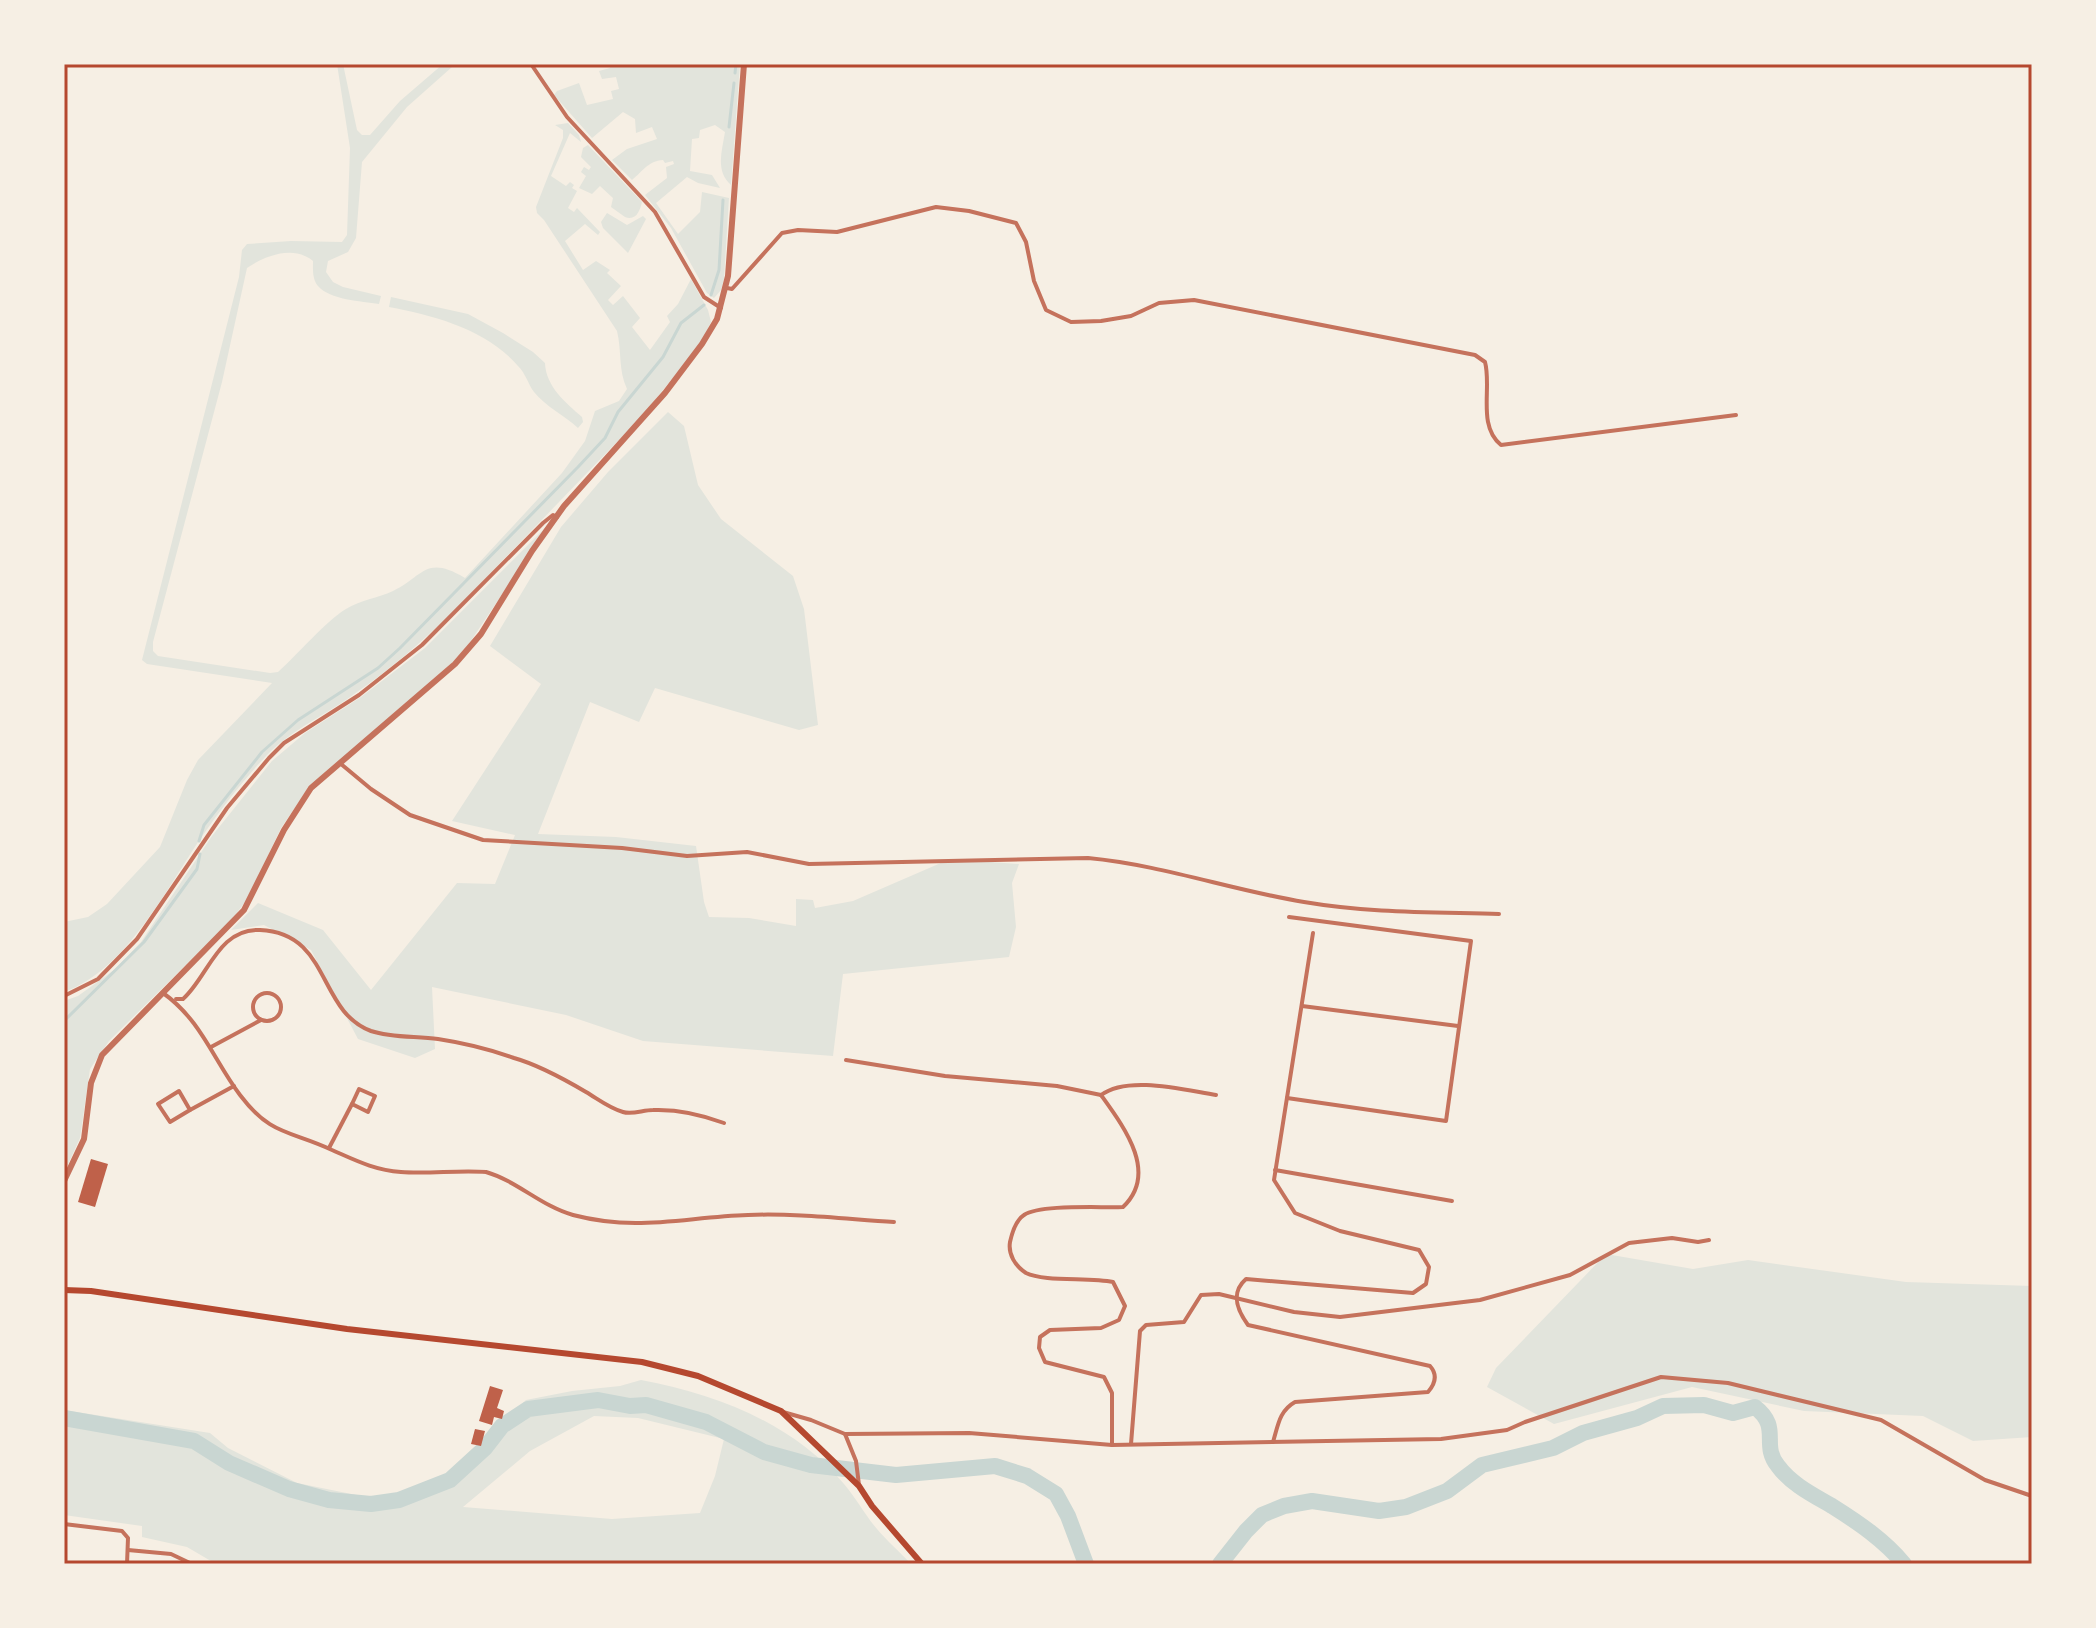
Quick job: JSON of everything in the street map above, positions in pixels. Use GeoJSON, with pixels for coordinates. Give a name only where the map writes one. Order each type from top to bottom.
{"type":"FeatureCollection","features":[{"type":"Feature","properties":{"kind":"main road"},"geometry":{"type":"LineString","coordinates":[[64,1290],[91,1291],[347,1329],[642,1362],[698,1376],[781,1411],[859,1486],[872,1506],[922,1564]]}},
{"type":"Feature","properties":{"kind":"street"},"geometry":{"type":"LineString","coordinates":[[531,64],[567,117],[655,212],[704,297],[721,308]]}},
{"type":"Feature","properties":{"kind":"street"},"geometry":{"type":"LineString","coordinates":[[64,1181],[84,1139],[91,1083],[97,1063],[244,910],[311,788],[471,647],[577,490],[665,393],[711,331],[727,288],[744,64]]}},
{"type":"Feature","properties":{"kind":"street"},"geometry":{"type":"LineString","coordinates":[[727,288],[732,289],[782,233],[798,230],[837,232],[936,207],[1016,223],[1026,242],[1034,281],[1046,310],[1071,322],[1131,316],[1159,303],[1194,300],[1475,355],[1485,362],[1488,373],[1487,412],[1496,440],[1501,445],[1736,415]]}},
{"type":"Feature","properties":{"kind":"street"},"geometry":{"type":"LineString","coordinates":[[64,996],[98,979],[137,939],[227,808],[284,743],[359,695],[422,645],[543,523],[553,515],[557,517]]}},
{"type":"Feature","properties":{"kind":"street"},"geometry":{"type":"LineString","coordinates":[[341,764],[410,815],[483,840],[622,848],[687,856],[747,852],[809,864],[1088,858],[1165,870],[1302,902],[1359,909],[1499,914]]}},
{"type":"Feature","properties":{"kind":"street"},"geometry":{"type":"LineString","coordinates":[[1287,1098],[1446,1121],[1471,941],[1289,917]]}},
{"type":"Feature","properties":{"kind":"street"},"geometry":{"type":"LineString","coordinates":[[173,999],[183,999],[191,992],[218,950],[230,939],[258,929],[275,932],[303,945],[314,958],[344,1013],[370,1030],[460,1043],[496,1052],[558,1077],[606,1106],[626,1114],[652,1110],[691,1111],[724,1123]]}},
{"type":"Feature","properties":{"kind":"street"},"geometry":{"type":"LineString","coordinates":[[1273,1442],[1280,1417],[1286,1407],[1295,1402],[1428,1392],[1434,1385],[1434,1371],[1430,1366],[1248,1325],[1239,1313],[1236,1296],[1239,1285],[1246,1279],[1413,1293],[1426,1284],[1429,1267],[1419,1250],[1340,1231],[1295,1213],[1274,1180],[1313,933]]}},
{"type":"Feature","properties":{"kind":"street"},"geometry":{"type":"LineString","coordinates":[[163,993],[184,1009],[234,1086],[262,1121],[277,1131],[329,1148],[361,1165],[399,1172],[486,1172],[499,1176],[551,1208],[575,1216],[626,1225],[753,1214],[894,1222]]}},
{"type":"Feature","properties":{"kind":"street"},"geometry":{"type":"LineString","coordinates":[[211,1047],[261,1020],[274,1019],[280,1013],[281,1005],[273,994],[263,993],[255,999],[253,1008],[261,1020]]}},
{"type":"Feature","properties":{"kind":"street"},"geometry":{"type":"LineString","coordinates":[[1302,1006],[1459,1026]]}},
{"type":"Feature","properties":{"kind":"street"},"geometry":{"type":"LineString","coordinates":[[846,1060],[945,1076],[1057,1086],[1101,1095],[1130,1137],[1137,1155],[1138,1176],[1134,1197],[1123,1207],[1038,1209],[1022,1216],[1012,1232],[1008,1250],[1015,1263],[1026,1273],[1113,1282],[1121,1294],[1125,1306],[1119,1320],[1101,1328],[1050,1330],[1040,1337],[1039,1348],[1045,1362],[1104,1377],[1112,1393],[1112,1445]]}},
{"type":"Feature","properties":{"kind":"street"},"geometry":{"type":"LineString","coordinates":[[1101,1095],[1109,1089],[1135,1084],[1216,1095]]}},
{"type":"Feature","properties":{"kind":"street"},"geometry":{"type":"LineString","coordinates":[[190,1110],[179,1091],[158,1104],[170,1122],[234,1086]]}},
{"type":"Feature","properties":{"kind":"street"},"geometry":{"type":"LineString","coordinates":[[329,1148],[359,1089],[375,1096],[368,1112],[352,1104]]}},
{"type":"Feature","properties":{"kind":"street"},"geometry":{"type":"LineString","coordinates":[[1275,1170],[1452,1201]]}},
{"type":"Feature","properties":{"kind":"street"},"geometry":{"type":"LineString","coordinates":[[1131,1444],[1140,1331],[1146,1325],[1184,1322],[1201,1295],[1236,1296],[1294,1312],[1340,1317],[1480,1300],[1570,1275],[1629,1243],[1672,1238],[1698,1242],[1709,1240]]}},
{"type":"Feature","properties":{"kind":"street"},"geometry":{"type":"LineString","coordinates":[[781,1411],[845,1434],[969,1433],[1112,1445],[1441,1439],[1507,1430],[1661,1377],[1728,1383],[1881,1420],[1985,1480],[2032,1496]]}},
{"type":"Feature","properties":{"kind":"street"},"geometry":{"type":"LineString","coordinates":[[845,1434],[856,1461],[859,1486]]}},
{"type":"Feature","properties":{"kind":"street"},"geometry":{"type":"LineString","coordinates":[[64,1524],[122,1531],[128,1538],[127,1564]]}},
{"type":"Feature","properties":{"kind":"street"},"geometry":{"type":"LineString","coordinates":[[128,1550],[171,1554],[192,1564]]}},
{"type":"Feature","properties":{"kind":"shaded area"},"geometry":{"type":"Polygon","coordinates":[[[337,64],[343,64],[357,130],[362,135],[370,135],[400,101],[443,64],[452,67],[407,107],[362,162],[356,238],[348,252],[328,261],[326,272],[333,282],[381,296],[379,304],[346,299],[323,291],[313,274],[313,261],[305,256],[280,254],[247,268],[222,382],[153,642],[153,651],[158,656],[278,672],[330,621],[351,606],[393,591],[433,568],[452,571],[465,578],[562,473],[585,441],[595,411],[619,401],[627,389],[622,375],[617,331],[537,213],[536,207],[563,138],[563,130],[555,125],[568,123],[581,142],[570,133],[551,176],[566,186],[570,182],[574,185],[572,188],[577,191],[568,208],[574,212],[577,208],[600,232],[598,235],[585,224],[565,241],[583,270],[596,261],[610,270],[607,273],[621,286],[608,300],[613,305],[623,296],[640,318],[632,327],[650,350],[670,322],[667,316],[678,304],[691,279],[711,322],[701,343],[642,416],[451,614],[382,674],[289,736],[268,754],[218,814],[144,925],[126,946],[87,981],[64,992],[64,922],[88,917],[107,904],[160,847],[198,760],[272,683],[147,664],[142,660],[239,277],[242,250],[247,244],[342,242],[347,235],[350,148],[337,64]]]}},
{"type":"Feature","properties":{"kind":"shaded area"},"geometry":{"type":"Polygon","coordinates":[[[609,64],[740,64],[731,185],[721,167],[725,132],[715,125],[700,130],[699,138],[692,139],[690,171],[712,175],[720,188],[687,177],[656,203],[678,234],[700,212],[702,192],[729,198],[724,279],[721,290],[714,298],[707,293],[671,228],[645,195],[667,178],[666,167],[674,164],[673,161],[653,162],[632,180],[612,160],[627,149],[657,139],[652,127],[636,133],[635,119],[623,112],[592,138],[554,95],[579,83],[587,105],[613,99],[611,91],[619,89],[616,77],[602,79],[599,71],[610,68],[609,64]]]}},
{"type":"Feature","properties":{"kind":"shaded area"},"geometry":{"type":"Polygon","coordinates":[[[588,145],[642,202],[635,216],[625,217],[611,207],[613,198],[600,186],[592,194],[579,188],[586,176],[581,172],[584,167],[589,170],[591,167],[581,157],[583,148],[588,145]]]}},
{"type":"Feature","properties":{"kind":"shaded area"},"geometry":{"type":"Polygon","coordinates":[[[607,213],[627,225],[643,216],[646,219],[628,253],[603,228],[601,222],[607,213]]]}},
{"type":"Feature","properties":{"kind":"shaded area"},"geometry":{"type":"Polygon","coordinates":[[[391,297],[468,314],[533,352],[545,363],[553,387],[582,417],[583,422],[578,428],[544,402],[518,366],[491,342],[442,320],[389,307],[391,297]]]}},
{"type":"Feature","properties":{"kind":"shaded area"},"geometry":{"type":"Polygon","coordinates":[[[668,412],[684,426],[698,485],[721,519],[793,576],[804,609],[818,725],[799,730],[655,688],[639,722],[590,702],[538,834],[616,837],[696,846],[709,917],[749,918],[796,926],[796,899],[813,900],[815,908],[853,901],[950,859],[1019,864],[1012,883],[1016,927],[1009,957],[843,974],[833,1056],[643,1041],[566,1015],[432,987],[435,1049],[415,1058],[358,1039],[311,950],[264,925],[231,930],[258,903],[323,930],[371,990],[457,883],[495,884],[515,835],[452,821],[541,684],[490,646],[561,527],[608,472],[668,412]]]}},
{"type":"Feature","properties":{"kind":"shaded area"},"geometry":{"type":"Polygon","coordinates":[[[550,523],[468,645],[453,662],[309,787],[281,828],[248,898],[233,918],[109,1041],[90,1069],[80,1138],[64,1173],[64,1001],[78,996],[114,970],[141,942],[212,836],[272,761],[305,733],[361,697],[425,648],[550,523]]]}},
{"type":"Feature","properties":{"kind":"shaded area"},"geometry":{"type":"Polygon","coordinates":[[[1606,1254],[1693,1269],[1748,1260],[1906,1282],[2032,1286],[2032,1437],[1973,1441],[1923,1416],[1804,1411],[1692,1387],[1554,1424],[1487,1387],[1496,1368],[1606,1254]]]}},
{"type":"Feature","properties":{"kind":"shaded area"},"geometry":{"type":"Polygon","coordinates":[[[641,1380],[670,1386],[726,1403],[777,1428],[824,1463],[848,1489],[877,1529],[911,1564],[216,1564],[187,1547],[142,1537],[142,1526],[64,1515],[64,1410],[210,1433],[228,1448],[297,1483],[376,1499],[409,1493],[437,1482],[526,1400],[641,1380]],[[594,1416],[530,1451],[463,1507],[612,1519],[700,1513],[715,1476],[724,1439],[638,1418],[594,1416]]]}},
{"type":"Feature","properties":{"kind":"building"},"geometry":{"type":"Polygon","coordinates":[[[91,1159],[108,1164],[95,1207],[78,1202],[91,1159]]]}},
{"type":"Feature","properties":{"kind":"building"},"geometry":{"type":"Polygon","coordinates":[[[490,1386],[503,1390],[497,1408],[504,1411],[502,1419],[494,1417],[492,1425],[479,1421],[490,1386]]]}},
{"type":"Feature","properties":{"kind":"building"},"geometry":{"type":"Polygon","coordinates":[[[475,1429],[485,1431],[481,1446],[471,1444],[475,1429]]]}},
{"type":"Feature","properties":{"kind":"waterway"},"geometry":{"type":"LineString","coordinates":[[735,73],[736,64]]}},
{"type":"Feature","properties":{"kind":"waterway"},"geometry":{"type":"LineString","coordinates":[[729,127],[734,83]]}},
{"type":"Feature","properties":{"kind":"waterway"},"geometry":{"type":"LineString","coordinates":[[711,295],[719,270],[723,200]]}},
{"type":"Feature","properties":{"kind":"waterway"},"geometry":{"type":"LineString","coordinates":[[199,841],[204,825],[262,752],[298,720],[378,668],[578,467],[605,438],[618,412],[663,357],[681,323],[704,305]]}},
{"type":"Feature","properties":{"kind":"waterway"},"geometry":{"type":"LineString","coordinates":[[64,1021],[144,942],[197,869],[200,854]]}},
{"type":"Feature","properties":{"kind":"waterway"},"geometry":{"type":"LineString","coordinates":[[64,1418],[194,1441],[229,1463],[289,1489],[329,1500],[371,1504],[399,1500],[450,1480],[485,1448],[502,1426],[528,1409],[598,1400],[630,1406],[646,1405],[706,1422],[764,1452],[811,1465],[896,1475],[995,1466],[1027,1476],[1056,1494],[1086,1564]]}},
{"type":"Feature","properties":{"kind":"waterway"},"geometry":{"type":"LineString","coordinates":[[1220,1564],[1262,1515],[1284,1506],[1312,1501],[1379,1511],[1406,1507],[1447,1491],[1482,1465],[1553,1448],[1583,1433],[1637,1418],[1663,1406],[1704,1405],[1733,1413],[1755,1407],[1767,1422],[1773,1458],[1783,1472],[1803,1489],[1871,1532],[1904,1564]]}}]}
